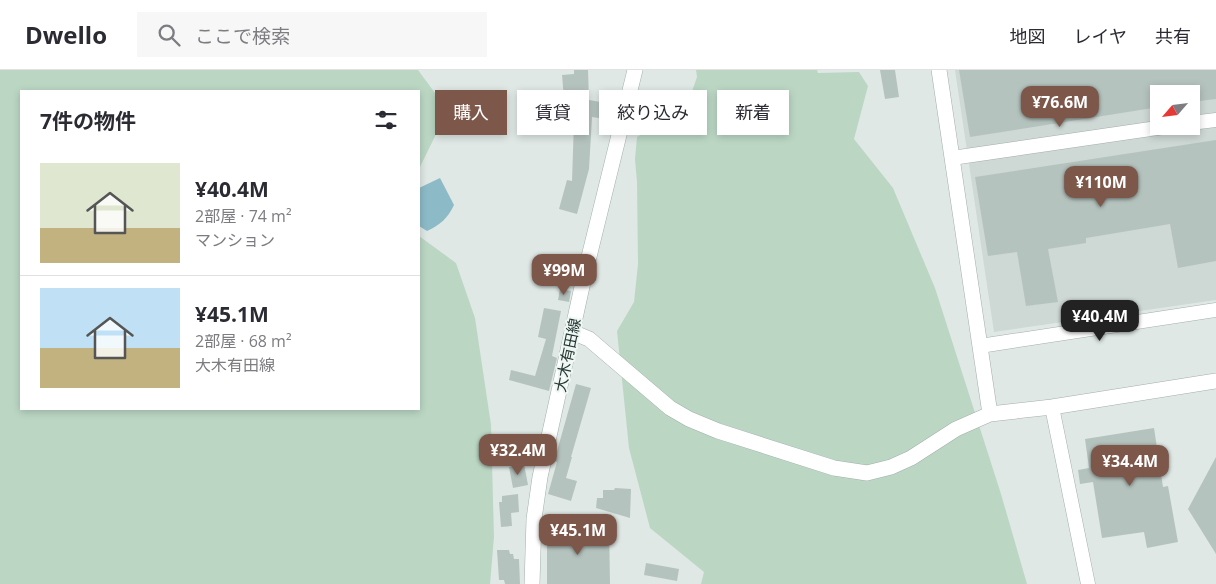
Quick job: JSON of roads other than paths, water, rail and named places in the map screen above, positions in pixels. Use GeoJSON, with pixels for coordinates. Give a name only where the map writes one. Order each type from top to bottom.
{"type":"FeatureCollection","features":[{"type":"Feature","properties":{"kind":"street","name":"大木有田線"},"geometry":{"type":"LineString","coordinates":[[532,584],[534,519],[540,477],[572,332],[635,70]]}},
{"type":"Feature","properties":{"kind":"street"},"geometry":{"type":"LineString","coordinates":[[939,70],[990,414]]}},
{"type":"Feature","properties":{"kind":"street"},"geometry":{"type":"LineString","coordinates":[[1200,122],[1216,120]]}},
{"type":"Feature","properties":{"kind":"street"},"geometry":{"type":"LineString","coordinates":[[952,158],[1150,129]]}},
{"type":"Feature","properties":{"kind":"street"},"geometry":{"type":"LineString","coordinates":[[980,346],[1216,310]]}},
{"type":"Feature","properties":{"kind":"street"},"geometry":{"type":"LineString","coordinates":[[572,332],[589,338],[670,408],[689,419],[718,431],[834,468],[867,473],[911,458],[956,429],[990,414],[1052,407],[1216,381]]}},
{"type":"Feature","properties":{"kind":"street"},"geometry":{"type":"LineString","coordinates":[[1052,407],[1088,584]]}},
{"type":"Feature","properties":{"kind":"water"},"geometry":{"type":"Polygon","coordinates":[[[440,178],[454,205],[443,221],[427,231],[420,227],[420,188],[440,178]]]}}]}
